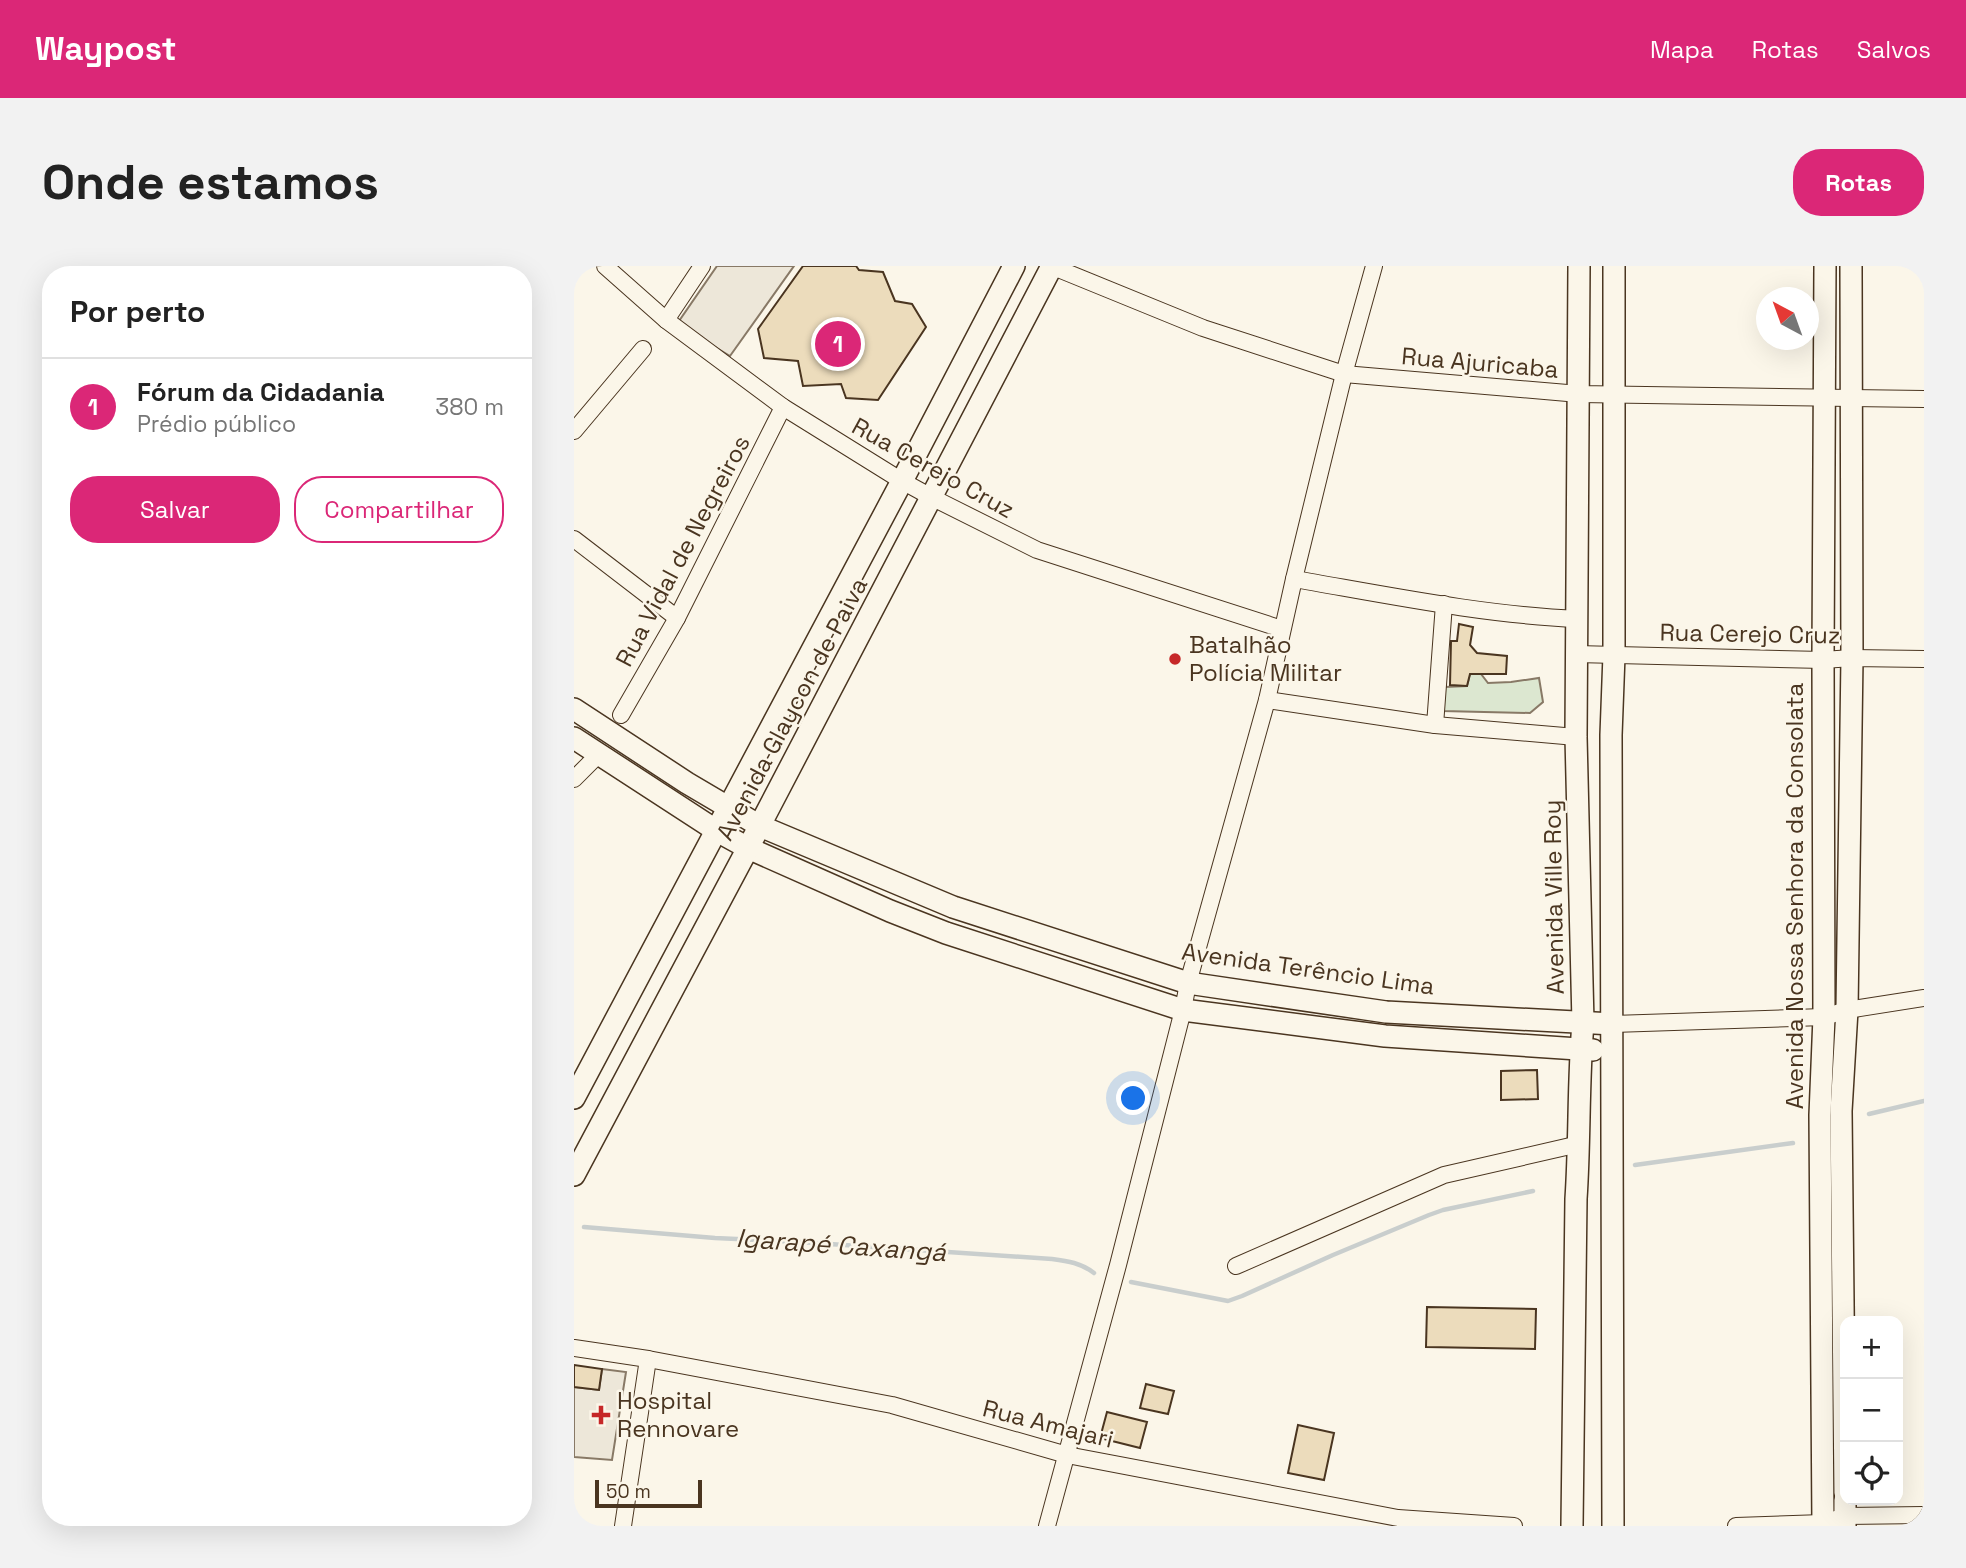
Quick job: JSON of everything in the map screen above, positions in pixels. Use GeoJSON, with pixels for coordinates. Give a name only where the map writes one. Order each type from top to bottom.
{"type":"FeatureCollection","features":[{"type":"Feature","properties":{"kind":"main road","name":"Avenida Glaycon de Paiva"},"geometry":{"type":"LineString","coordinates":[[574,1098],[1014,266]]}},
{"type":"Feature","properties":{"kind":"main road","name":"Avenida Glaycon de Paiva"},"geometry":{"type":"LineString","coordinates":[[574,1175],[933,498],[1052,266]]}},
{"type":"Feature","properties":{"kind":"main road","name":"Avenida Ville Roy"},"geometry":{"type":"LineString","coordinates":[[1572,1526],[1576,1199],[1583,1023],[1576,737],[1579,266]]}},
{"type":"Feature","properties":{"kind":"main road"},"geometry":{"type":"LineString","coordinates":[[1613,1526],[1611,735],[1614,655],[1614,266]]}},
{"type":"Feature","properties":{"kind":"main road","name":"Avenida Nossa Senhora da Consolata"},"geometry":{"type":"LineString","coordinates":[[1823,1524],[1820,1115],[1824,1017],[1825,266]]}},
{"type":"Feature","properties":{"kind":"main road","name":"Avenida Nossa Senhora da Consolata"},"geometry":{"type":"LineString","coordinates":[[1845,1442],[1841,1111],[1847,1010],[1852,658],[1851,266]]}},
{"type":"Feature","properties":{"kind":"main road","name":"Avenida Terêncio Lima"},"geometry":{"type":"LineString","coordinates":[[574,709],[760,826],[953,907],[1188,983],[1386,1012],[1613,1024]]}},
{"type":"Feature","properties":{"kind":"main road"},"geometry":{"type":"LineString","coordinates":[[574,738],[717,831],[748,848],[946,933],[1183,1010],[1385,1037],[1612,1051]]}},
{"type":"Feature","properties":{"kind":"main road"},"geometry":{"type":"LineString","coordinates":[[890,911],[902,886]]}},
{"type":"Feature","properties":{"kind":"street","name":"Rua Cerejo Cruz"},"geometry":{"type":"LineString","coordinates":[[605,266],[666,320],[783,407],[933,498],[1037,550],[1282,629]]}},
{"type":"Feature","properties":{"kind":"street"},"geometry":{"type":"LineString","coordinates":[[666,320],[702,266]]}},
{"type":"Feature","properties":{"kind":"street","name":"Rua Ajuricaba"},"geometry":{"type":"LineString","coordinates":[[1052,266],[1203,328],[1344,374],[1579,394],[1924,399]]}},
{"type":"Feature","properties":{"kind":"street"},"geometry":{"type":"LineString","coordinates":[[1047,1526],[1118,1265],[1188,983],[1267,700],[1344,374],[1374,266]]}},
{"type":"Feature","properties":{"kind":"street"},"geometry":{"type":"LineString","coordinates":[[574,431],[643,349]]}},
{"type":"Feature","properties":{"kind":"street","name":"Rua Vidal de Negreiros"},"geometry":{"type":"LineString","coordinates":[[621,715],[677,618],[783,407]]}},
{"type":"Feature","properties":{"kind":"street"},"geometry":{"type":"LineString","coordinates":[[574,539],[677,618]]}},
{"type":"Feature","properties":{"kind":"street"},"geometry":{"type":"LineString","coordinates":[[1294,579],[1444,604],[1578,619]]}},
{"type":"Feature","properties":{"kind":"street"},"geometry":{"type":"LineString","coordinates":[[1435,725],[1444,604]]}},
{"type":"Feature","properties":{"kind":"street","name":"Rua Cerejo Cruz"},"geometry":{"type":"LineString","coordinates":[[1576,654],[1823,660],[1924,659]]}},
{"type":"Feature","properties":{"kind":"street"},"geometry":{"type":"LineString","coordinates":[[1267,700],[1435,725],[1576,737]]}},
{"type":"Feature","properties":{"kind":"street"},"geometry":{"type":"LineString","coordinates":[[574,779],[598,755]]}},
{"type":"Feature","properties":{"kind":"street","name":"Avenida Terêncio Lima"},"geometry":{"type":"LineString","coordinates":[[1613,1024],[1824,1017],[1847,1010],[1924,998]]}},
{"type":"Feature","properties":{"kind":"street"},"geometry":{"type":"LineString","coordinates":[[1236,1266],[1444,1175],[1579,1148]]}},
{"type":"Feature","properties":{"kind":"street","name":"Rua Amajari"},"geometry":{"type":"LineString","coordinates":[[574,1348],[648,1359],[892,1405],[1067,1455],[1398,1518],[1514,1526]]}},
{"type":"Feature","properties":{"kind":"street"},"geometry":{"type":"LineString","coordinates":[[623,1526],[648,1359]]}},
{"type":"Feature","properties":{"kind":"street"},"geometry":{"type":"LineString","coordinates":[[1736,1526],[1823,1524],[1845,1514],[1924,1515]]}},
{"type":"Feature","properties":{"kind":"green space"},"geometry":{"type":"Polygon","coordinates":[[[1470,674],[1481,674],[1488,683],[1539,678],[1543,702],[1530,713],[1443,711],[1445,687],[1467,686],[1470,674]]]}},
{"type":"Feature","properties":{"kind":"shaded area"},"geometry":{"type":"Polygon","coordinates":[[[717,266],[794,266],[730,356],[677,324],[717,266]]]}},
{"type":"Feature","properties":{"kind":"shaded area","name":"Hospital Rennovare"},"geometry":{"type":"Polygon","coordinates":[[[602,1369],[626,1372],[612,1460],[574,1457],[574,1387],[599,1390],[602,1369]]]}},
{"type":"Feature","properties":{"kind":"building"},"geometry":{"type":"Polygon","coordinates":[[[803,266],[856,266],[859,270],[883,272],[895,301],[912,304],[926,327],[878,400],[846,398],[841,384],[803,386],[798,361],[764,358],[758,329],[803,266]]]}},
{"type":"Feature","properties":{"kind":"building"},"geometry":{"type":"Polygon","coordinates":[[[1459,624],[1473,627],[1470,645],[1477,653],[1507,656],[1506,674],[1470,674],[1467,686],[1450,685],[1451,641],[1457,641],[1459,624]]]}},
{"type":"Feature","properties":{"kind":"building"},"geometry":{"type":"Polygon","coordinates":[[[1537,1070],[1538,1099],[1501,1100],[1501,1071],[1537,1070]]]}},
{"type":"Feature","properties":{"kind":"building"},"geometry":{"type":"Polygon","coordinates":[[[1427,1307],[1536,1309],[1535,1349],[1426,1347],[1427,1307]]]}},
{"type":"Feature","properties":{"kind":"building"},"geometry":{"type":"Polygon","coordinates":[[[574,1365],[602,1369],[599,1390],[574,1387],[574,1365]]]}},
{"type":"Feature","properties":{"kind":"building"},"geometry":{"type":"Polygon","coordinates":[[[1146,1384],[1174,1391],[1168,1414],[1140,1408],[1146,1384]]]}},
{"type":"Feature","properties":{"kind":"building"},"geometry":{"type":"Polygon","coordinates":[[[1107,1412],[1147,1422],[1140,1448],[1100,1438],[1107,1412]]]}},
{"type":"Feature","properties":{"kind":"building"},"geometry":{"type":"Polygon","coordinates":[[[1298,1425],[1334,1433],[1324,1480],[1288,1473],[1298,1425]]]}},
{"type":"Feature","properties":{"kind":"waterway","name":"Igarapé Caxangá"},"geometry":{"type":"LineString","coordinates":[[1869,1114],[1924,1101]]}},
{"type":"Feature","properties":{"kind":"waterway","name":"Igarapé Caxangá"},"geometry":{"type":"LineString","coordinates":[[1635,1165],[1793,1143]]}},
{"type":"Feature","properties":{"kind":"waterway","name":"Igarapé Caxangá"},"geometry":{"type":"LineString","coordinates":[[1131,1282],[1228,1301],[1429,1215],[1533,1191]]}},
{"type":"Feature","properties":{"kind":"waterway","name":"Igarapé Caxangá"},"geometry":{"type":"LineString","coordinates":[[584,1227],[1052,1259],[1074,1263],[1094,1273]]}},
{"type":"Feature","properties":{"kind":"place","name":"Fórum da Cidadania"},"geometry":{"type":"Point","coordinates":[838,344]}},
{"type":"Feature","properties":{"kind":"place","name":"Batalhão Polícia Militar"},"geometry":{"type":"Point","coordinates":[1175,659]}},
{"type":"Feature","properties":{"kind":"place","name":"Hospital Rennovare"},"geometry":{"type":"Point","coordinates":[601,1415]}}]}
